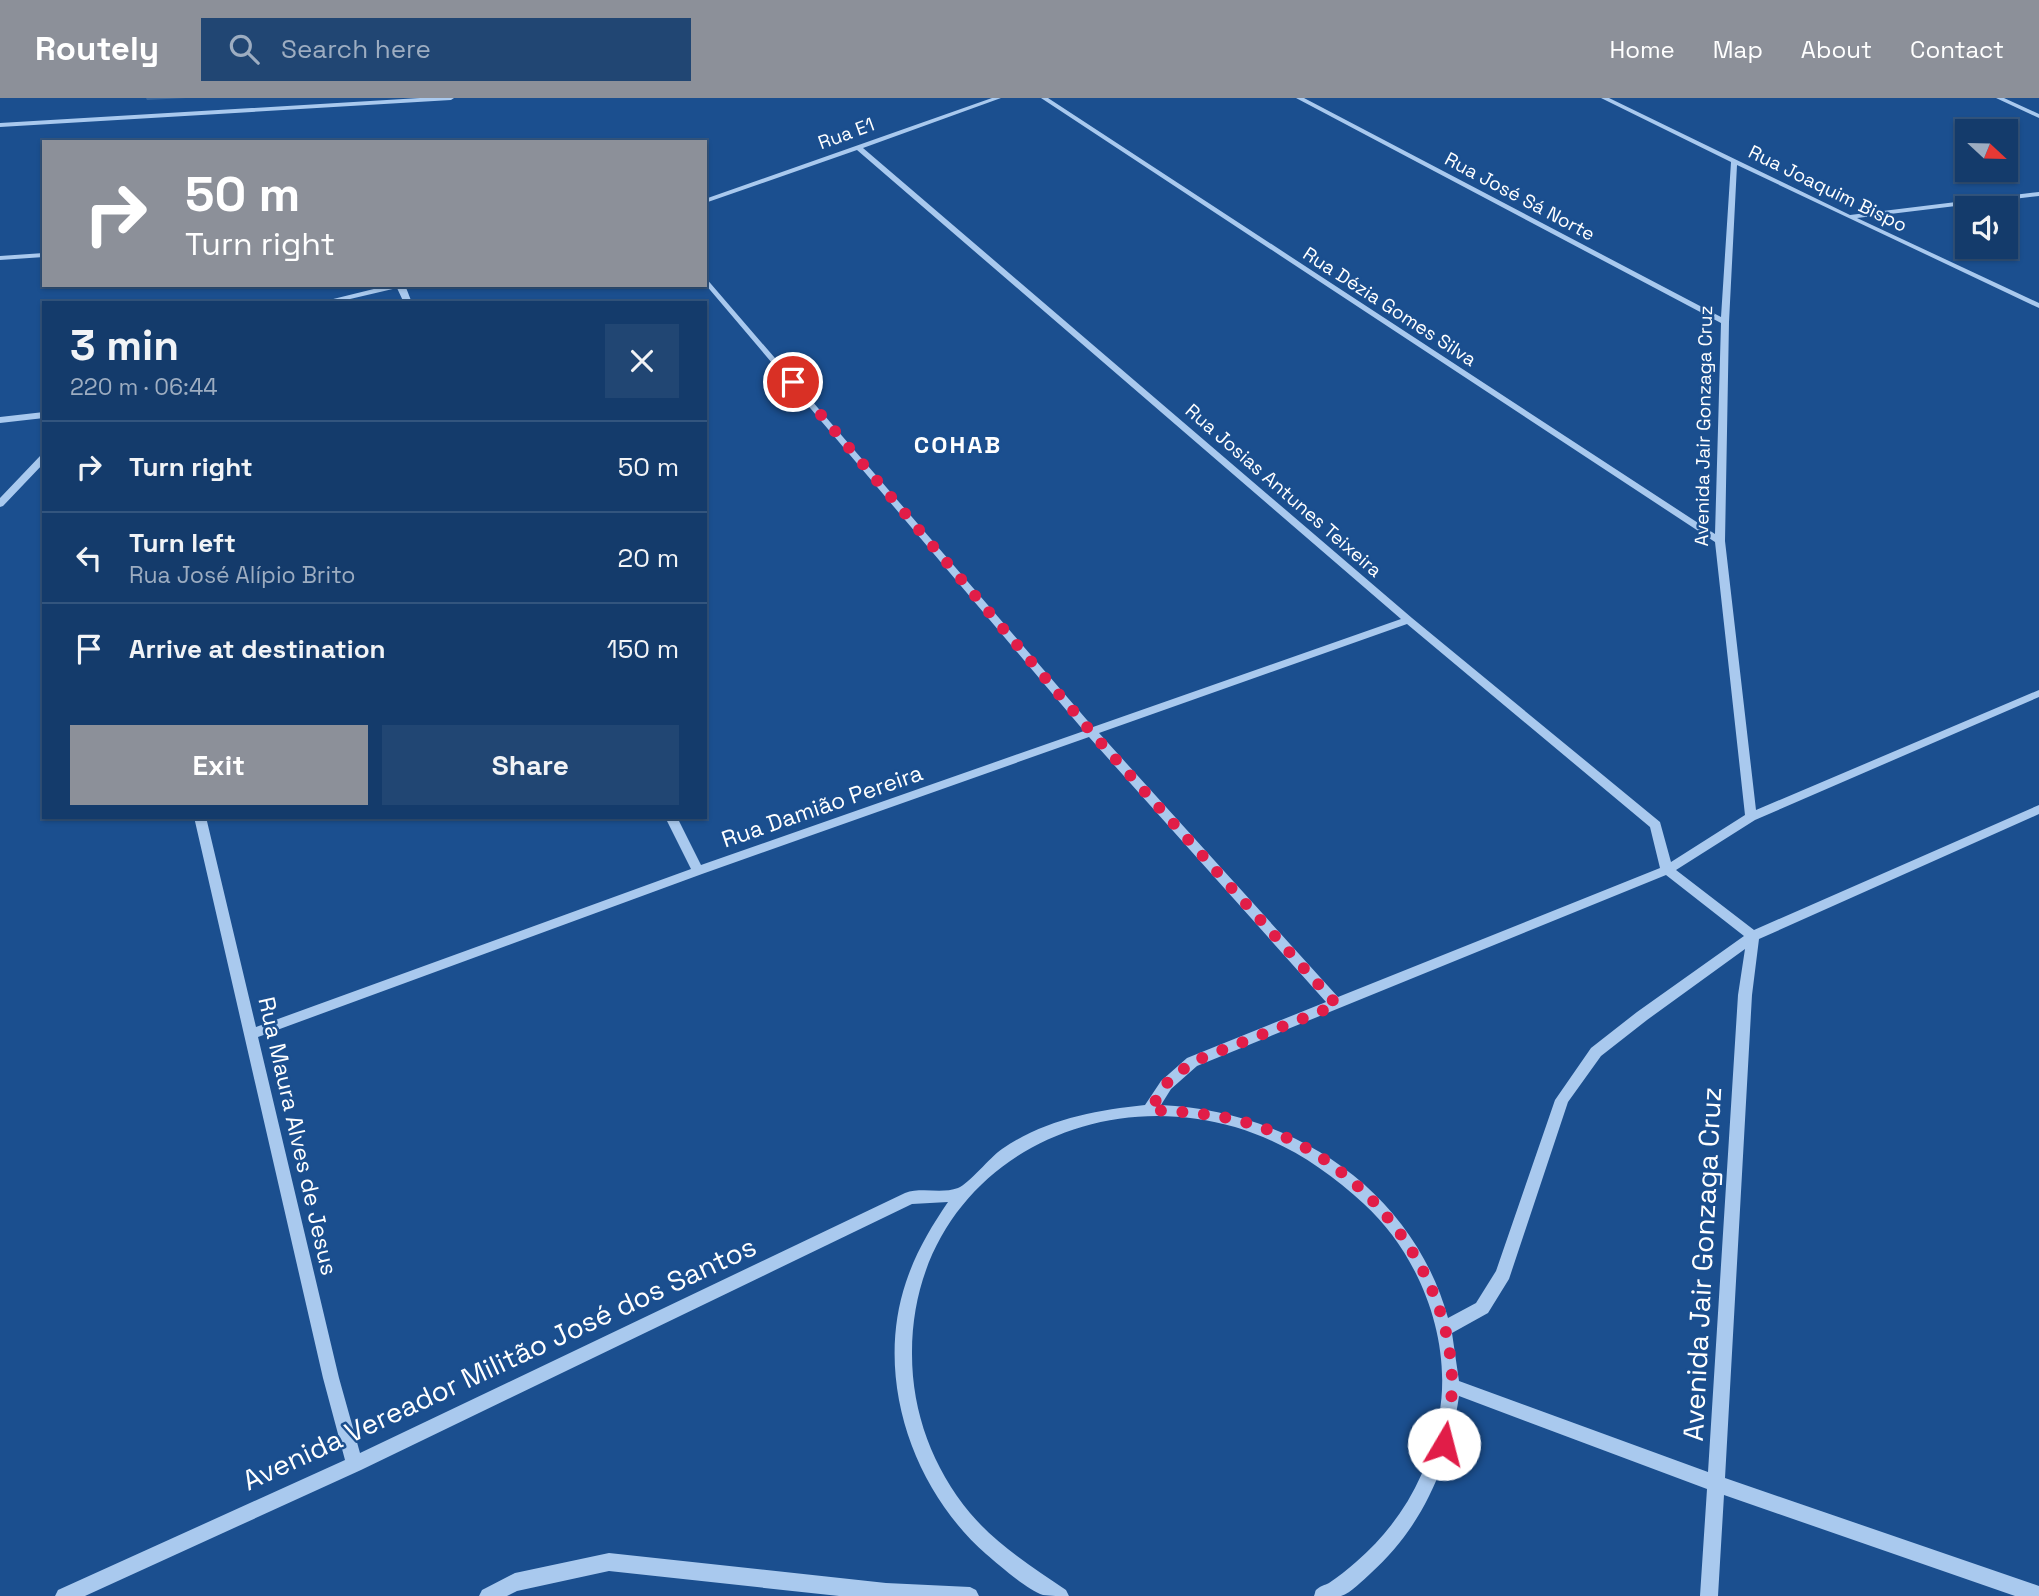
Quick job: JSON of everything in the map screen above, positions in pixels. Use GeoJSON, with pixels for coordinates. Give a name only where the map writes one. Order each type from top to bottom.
{"type":"FeatureCollection","features":[{"type":"Feature","properties":{"kind":"street"},"geometry":{"type":"LineString","coordinates":[[0,125],[451,98]]}},
{"type":"Feature","properties":{"kind":"street","name":"Rua E1"},"geometry":{"type":"LineString","coordinates":[[707,200],[998,98]]}},
{"type":"Feature","properties":{"kind":"street","name":"Rua Dézia Gomes Silva"},"geometry":{"type":"LineString","coordinates":[[1044,98],[1720,541]]}},
{"type":"Feature","properties":{"kind":"street","name":"Rua José Sá Norte"},"geometry":{"type":"LineString","coordinates":[[1299,98],[1726,322]]}},
{"type":"Feature","properties":{"kind":"street","name":"Rua Joaquim Bispo"},"geometry":{"type":"LineString","coordinates":[[1604,98],[2039,306]]}},
{"type":"Feature","properties":{"kind":"street"},"geometry":{"type":"LineString","coordinates":[[1999,98],[2039,116]]}},
{"type":"Feature","properties":{"kind":"street","name":"Rua Josias Antunes Teixeira"},"geometry":{"type":"LineString","coordinates":[[857,146],[1408,620],[1656,825],[1667,870]]}},
{"type":"Feature","properties":{"kind":"street","name":"Avenida Jair Gonzaga Cruz"},"geometry":{"type":"LineString","coordinates":[[1734,160],[1720,541],[1751,817]]}},
{"type":"Feature","properties":{"kind":"street"},"geometry":{"type":"LineString","coordinates":[[1849,217],[2039,194]]}},
{"type":"Feature","properties":{"kind":"street"},"geometry":{"type":"LineString","coordinates":[[0,258],[42,255]]}},
{"type":"Feature","properties":{"kind":"street"},"geometry":{"type":"LineString","coordinates":[[707,281],[1092,733],[1337,1005]]}},
{"type":"Feature","properties":{"kind":"street"},"geometry":{"type":"LineString","coordinates":[[330,301],[391,287]]}},
{"type":"Feature","properties":{"kind":"street"},"geometry":{"type":"LineString","coordinates":[[0,420],[42,415]]}},
{"type":"Feature","properties":{"kind":"street"},"geometry":{"type":"LineString","coordinates":[[0,504],[42,459]]}},
{"type":"Feature","properties":{"kind":"street","name":"Rua Damião Pereira"},"geometry":{"type":"LineString","coordinates":[[251,1034],[698,871],[1408,620]]}},
{"type":"Feature","properties":{"kind":"street"},"geometry":{"type":"LineString","coordinates":[[1150,1110],[1166,1084],[1192,1062],[1667,870],[1751,817],[2039,693]]}},
{"type":"Feature","properties":{"kind":"street"},"geometry":{"type":"LineString","coordinates":[[1445,1328],[1482,1308],[1503,1274],[1562,1100],[1596,1052],[1753,936],[2039,809]]}},
{"type":"Feature","properties":{"kind":"street","name":"Rua Maura Alves de Jesus"},"geometry":{"type":"LineString","coordinates":[[200,819],[331,1377],[355,1464]]}},
{"type":"Feature","properties":{"kind":"street"},"geometry":{"type":"LineString","coordinates":[[672,819],[698,871]]}},
{"type":"Feature","properties":{"kind":"street"},"geometry":{"type":"LineString","coordinates":[[1667,870],[1753,936]]}},
{"type":"Feature","properties":{"kind":"street","name":"Avenida Jair Gonzaga Cruz"},"geometry":{"type":"LineString","coordinates":[[1709,1596],[1745,995],[1753,936]]}},
{"type":"Feature","properties":{"kind":"street"},"geometry":{"type":"LineString","coordinates":[[1060,1596],[1010,1564],[962,1516],[926,1462],[907,1404],[901,1345],[910,1289],[930,1238],[961,1195],[1000,1158],[1046,1133],[1096,1116],[1150,1110],[1204,1113],[1257,1126],[1307,1150],[1354,1182],[1394,1224],[1425,1273],[1445,1328],[1452,1386],[1444,1444],[1422,1500],[1385,1550],[1335,1591],[1323,1596]]}},
{"type":"Feature","properties":{"kind":"street","name":"Avenida Vereador Militão José dos Santos"},"geometry":{"type":"LineString","coordinates":[[64,1596],[355,1464],[910,1198],[961,1195]]}},
{"type":"Feature","properties":{"kind":"street"},"geometry":{"type":"LineString","coordinates":[[1452,1386],[1716,1484],[2039,1595]]}},
{"type":"Feature","properties":{"kind":"street"},"geometry":{"type":"LineString","coordinates":[[488,1596],[515,1582],[609,1562],[886,1592],[970,1596]]}},
{"type":"Feature","properties":{"kind":"district","name":"COHAB"},"geometry":{"type":"Point","coordinates":[958,445]}},
{"type":"Feature","properties":{"kind":"route"},"geometry":{"type":"LineString","coordinates":[[793,382],[1092,733],[1337,1005],[1192,1062],[1166,1084],[1150,1110],[1204,1113],[1257,1126],[1307,1150],[1354,1182],[1394,1224],[1425,1273],[1445,1328],[1452,1386],[1444,1444]]}}]}
